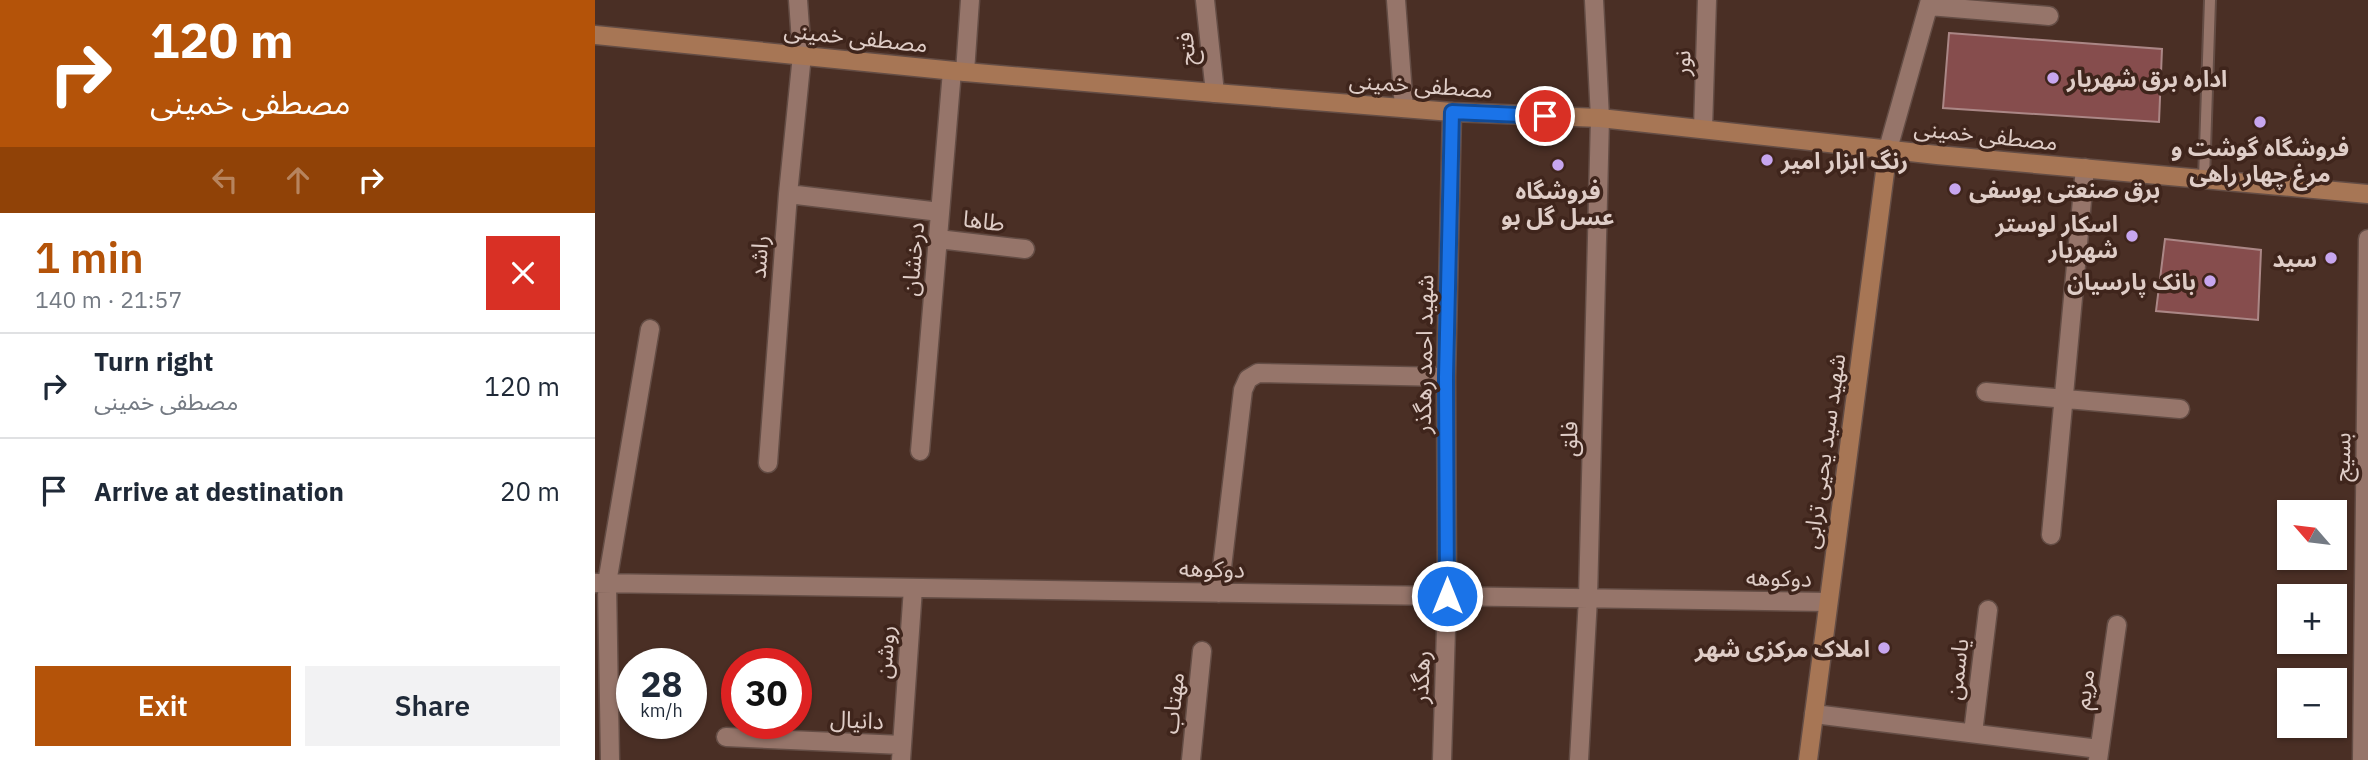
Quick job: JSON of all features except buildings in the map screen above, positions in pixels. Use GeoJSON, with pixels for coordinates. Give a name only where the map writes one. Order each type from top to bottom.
{"type":"FeatureCollection","features":[{"type":"Feature","properties":{"kind":"main road","name":"مصطفی خمینی"},"geometry":{"type":"LineString","coordinates":[[595,35],[1215,93],[1452,112],[1600,118],[1888,149],[2368,194]]}},
{"type":"Feature","properties":{"kind":"main road","name":"شهید سید یحیی ترابی"},"geometry":{"type":"LineString","coordinates":[[1808,760],[1888,149]]}},
{"type":"Feature","properties":{"kind":"street"},"geometry":{"type":"LineString","coordinates":[[798,0],[802,55]]}},
{"type":"Feature","properties":{"kind":"street","name":"درخشان"},"geometry":{"type":"LineString","coordinates":[[920,451],[940,212],[970,0]]}},
{"type":"Feature","properties":{"kind":"street","name":"فتح"},"geometry":{"type":"LineString","coordinates":[[1205,0],[1215,93]]}},
{"type":"Feature","properties":{"kind":"street"},"geometry":{"type":"LineString","coordinates":[[1396,0],[1404,108]]}},
{"type":"Feature","properties":{"kind":"street","name":"فلق"},"geometry":{"type":"LineString","coordinates":[[1579,760],[1588,598],[1600,118],[1594,0]]}},
{"type":"Feature","properties":{"kind":"street","name":"نور"},"geometry":{"type":"LineString","coordinates":[[1703,129],[1707,0]]}},
{"type":"Feature","properties":{"kind":"street"},"geometry":{"type":"LineString","coordinates":[[1888,149],[1930,3],[2049,16]]}},
{"type":"Feature","properties":{"kind":"street","name":"راشد"},"geometry":{"type":"LineString","coordinates":[[768,463],[787,194],[802,55]]}},
{"type":"Feature","properties":{"kind":"street","name":"شهید احمد رهگذر"},"geometry":{"type":"LineString","coordinates":[[1447,596],[1446,377],[1452,112]]}},
{"type":"Feature","properties":{"kind":"street"},"geometry":{"type":"LineString","coordinates":[[2052,535],[2085,168]]}},
{"type":"Feature","properties":{"kind":"street"},"geometry":{"type":"LineString","coordinates":[[787,194],[940,212]]}},
{"type":"Feature","properties":{"kind":"street","name":"طاها"},"geometry":{"type":"LineString","coordinates":[[938,239],[1025,249]]}},
{"type":"Feature","properties":{"kind":"street","name":"بسیج"},"geometry":{"type":"LineString","coordinates":[[2362,760],[2368,239]]}},
{"type":"Feature","properties":{"kind":"street"},"geometry":{"type":"LineString","coordinates":[[610,760],[602,645],[601,583],[650,329]]}},
{"type":"Feature","properties":{"kind":"street"},"geometry":{"type":"LineString","coordinates":[[1219,593],[1243,390],[1248,379],[1258,373],[1446,377]]}},
{"type":"Feature","properties":{"kind":"street"},"geometry":{"type":"LineString","coordinates":[[1986,392],[2181,409]]}},
{"type":"Feature","properties":{"kind":"street","name":"دوکوهه"},"geometry":{"type":"LineString","coordinates":[[601,583],[1828,602]]}},
{"type":"Feature","properties":{"kind":"street","name":"روشن"},"geometry":{"type":"LineString","coordinates":[[902,753],[913,588]]}},
{"type":"Feature","properties":{"kind":"street","name":"رهگذر"},"geometry":{"type":"LineString","coordinates":[[1442,760],[1447,596]]}},
{"type":"Feature","properties":{"kind":"street","name":"یاسمن"},"geometry":{"type":"LineString","coordinates":[[1973,733],[1988,610]]}},
{"type":"Feature","properties":{"kind":"street","name":"مریم"},"geometry":{"type":"LineString","coordinates":[[2099,754],[2117,625]]}},
{"type":"Feature","properties":{"kind":"street","name":"مهتاب"},"geometry":{"type":"LineString","coordinates":[[1191,760],[1202,651]]}},
{"type":"Feature","properties":{"kind":"street"},"geometry":{"type":"LineString","coordinates":[[1814,714],[1973,733],[2099,754]]}},
{"type":"Feature","properties":{"kind":"street","name":"دانیال"},"geometry":{"type":"LineString","coordinates":[[748,739],[902,753]]}},
{"type":"Feature","properties":{"kind":"lane"},"geometry":{"type":"LineString","coordinates":[[2204,179],[2210,0]]}},
{"type":"Feature","properties":{"kind":"place","name":"اداره برق شهریار"},"geometry":{"type":"Point","coordinates":[2053,78]}},
{"type":"Feature","properties":{"kind":"place","name":"فروشگاه گوشت و مرغ چهار راهی"},"geometry":{"type":"Point","coordinates":[2260,122]}},
{"type":"Feature","properties":{"kind":"place","name":"رنگ ابزار امیر"},"geometry":{"type":"Point","coordinates":[1767,160]}},
{"type":"Feature","properties":{"kind":"place","name":"فروشگاه عسل گل بو"},"geometry":{"type":"Point","coordinates":[1558,165]}},
{"type":"Feature","properties":{"kind":"place","name":"برق صنعتی یوسفی"},"geometry":{"type":"Point","coordinates":[1955,189]}},
{"type":"Feature","properties":{"kind":"place","name":"اسکار لوستر شهریار"},"geometry":{"type":"Point","coordinates":[2132,236]}},
{"type":"Feature","properties":{"kind":"place","name":"سید"},"geometry":{"type":"Point","coordinates":[2331,258]}},
{"type":"Feature","properties":{"kind":"place","name":"بانک پارسیان"},"geometry":{"type":"Point","coordinates":[2210,281]}},
{"type":"Feature","properties":{"kind":"place","name":"املاک مرکزی شهر"},"geometry":{"type":"Point","coordinates":[1884,648]}},
{"type":"Feature","properties":{"kind":"route"},"geometry":{"type":"LineString","coordinates":[[1447,596],[1446,377],[1452,112],[1545,116]]}}]}
